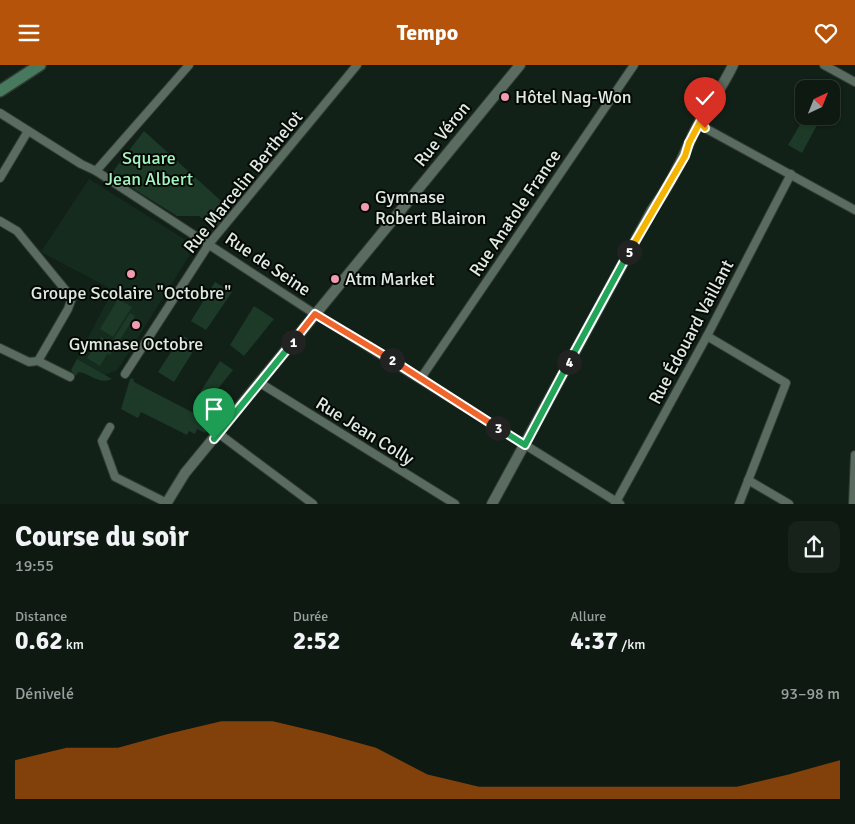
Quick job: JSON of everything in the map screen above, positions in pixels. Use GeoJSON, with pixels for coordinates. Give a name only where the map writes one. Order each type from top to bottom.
{"type":"FeatureCollection","features":[{"type":"Feature","properties":{"kind":"main road"},"geometry":{"type":"LineString","coordinates":[[0,91],[29,69],[40,65]]}},
{"type":"Feature","properties":{"kind":"street"},"geometry":{"type":"LineString","coordinates":[[96,171],[190,65]]}},
{"type":"Feature","properties":{"kind":"street","name":"Rue Marcelin Berthelot"},"geometry":{"type":"LineString","coordinates":[[126,374],[209,243],[357,65]]}},
{"type":"Feature","properties":{"kind":"street","name":"Rue Véron"},"geometry":{"type":"LineString","coordinates":[[166,504],[185,473],[520,65]]}},
{"type":"Feature","properties":{"kind":"street","name":"Rue Anatole France"},"geometry":{"type":"LineString","coordinates":[[421,378],[634,65]]}},
{"type":"Feature","properties":{"kind":"street"},"geometry":{"type":"LineString","coordinates":[[492,504],[652,210],[665,192],[685,156],[691,139],[733,65]]}},
{"type":"Feature","properties":{"kind":"street"},"geometry":{"type":"LineString","coordinates":[[824,65],[855,82]]}},
{"type":"Feature","properties":{"kind":"street","name":"Rue de Seine"},"geometry":{"type":"LineString","coordinates":[[0,113],[96,171],[315,314],[421,378],[617,503]]}},
{"type":"Feature","properties":{"kind":"street"},"geometry":{"type":"LineString","coordinates":[[700,122],[705,128],[855,210]]}},
{"type":"Feature","properties":{"kind":"street"},"geometry":{"type":"LineString","coordinates":[[0,178],[28,131]]}},
{"type":"Feature","properties":{"kind":"street","name":"Rue Édouard Vaillant"},"geometry":{"type":"LineString","coordinates":[[617,503],[791,174]]}},
{"type":"Feature","properties":{"kind":"street"},"geometry":{"type":"LineString","coordinates":[[0,221],[17,231],[72,298],[68,309],[38,361]]}},
{"type":"Feature","properties":{"kind":"street"},"geometry":{"type":"LineString","coordinates":[[707,336],[786,383],[739,504]]}},
{"type":"Feature","properties":{"kind":"street"},"geometry":{"type":"LineString","coordinates":[[0,347],[29,362],[38,361],[70,377]]}},
{"type":"Feature","properties":{"kind":"street","name":"Rue Jean Colly"},"geometry":{"type":"LineString","coordinates":[[260,383],[455,504]]}},
{"type":"Feature","properties":{"kind":"street"},"geometry":{"type":"LineString","coordinates":[[110,427],[102,441],[115,477],[166,504]]}},
{"type":"Feature","properties":{"kind":"street"},"geometry":{"type":"LineString","coordinates":[[218,433],[312,504]]}},
{"type":"Feature","properties":{"kind":"street"},"geometry":{"type":"LineString","coordinates":[[852,504],[855,455]]}},
{"type":"Feature","properties":{"kind":"street"},"geometry":{"type":"LineString","coordinates":[[748,480],[789,504]]}},
{"type":"Feature","properties":{"kind":"shaded area","name":"Groupe Scolaire \"Octobre\""},"geometry":{"type":"Polygon","coordinates":[[[89,179],[192,244],[194,248],[122,363],[117,370],[105,375],[77,359],[113,290],[41,252],[89,179]]]}},
{"type":"Feature","properties":{"kind":"green space"},"geometry":{"type":"Polygon","coordinates":[[[800,125],[817,125],[802,153],[788,145],[800,125]]]}},
{"type":"Feature","properties":{"kind":"green space","name":"Square Jean Albert"},"geometry":{"type":"Polygon","coordinates":[[[144,131],[230,209],[216,229],[199,216],[177,216],[121,181],[124,178],[121,175],[118,178],[111,174],[144,131]]]}},
{"type":"Feature","properties":{"kind":"green space"},"geometry":{"type":"Polygon","coordinates":[[[215,282],[232,292],[206,330],[191,321],[215,282]]]}},
{"type":"Feature","properties":{"kind":"green space"},"geometry":{"type":"Polygon","coordinates":[[[118,299],[132,307],[113,337],[100,329],[118,299]]]}},
{"type":"Feature","properties":{"kind":"green space"},"geometry":{"type":"Polygon","coordinates":[[[254,306],[274,319],[244,356],[230,345],[254,306]]]}},
{"type":"Feature","properties":{"kind":"green space"},"geometry":{"type":"Polygon","coordinates":[[[130,313],[135,316],[110,355],[107,354],[100,366],[87,358],[101,337],[111,343],[130,313]]]}},
{"type":"Feature","properties":{"kind":"green space"},"geometry":{"type":"Polygon","coordinates":[[[182,335],[197,345],[174,382],[158,372],[182,335]]]}},
{"type":"Feature","properties":{"kind":"green space"},"geometry":{"type":"Polygon","coordinates":[[[77,359],[112,379],[103,381],[79,372],[75,376],[71,370],[77,359]]]}},
{"type":"Feature","properties":{"kind":"green space"},"geometry":{"type":"Polygon","coordinates":[[[220,361],[233,370],[208,401],[199,394],[220,361]]]}},
{"type":"Feature","properties":{"kind":"green space"},"geometry":{"type":"Polygon","coordinates":[[[133,378],[134,382],[211,422],[205,433],[197,429],[195,434],[189,431],[187,435],[141,412],[138,418],[121,409],[130,379],[133,378]]]}},
{"type":"Feature","properties":{"kind":"place","name":"Hôtel Nag-Won"},"geometry":{"type":"Point","coordinates":[505,97]}},
{"type":"Feature","properties":{"kind":"place","name":"Gymnase Robert Blairon"},"geometry":{"type":"Point","coordinates":[365,207]}},
{"type":"Feature","properties":{"kind":"place","name":"Groupe Scolaire \"Octobre\""},"geometry":{"type":"Point","coordinates":[131,274]}},
{"type":"Feature","properties":{"kind":"place","name":"Atm Market"},"geometry":{"type":"Point","coordinates":[335,279]}},
{"type":"Feature","properties":{"kind":"place","name":"Gymnase Octobre"},"geometry":{"type":"Point","coordinates":[136,325]}},
{"type":"Feature","properties":{"kind":"route"},"geometry":{"type":"LineString","coordinates":[[214,439],[315,314],[411,372],[525,445],[652,210],[665,192],[685,156],[700,122],[705,128]]}}]}
